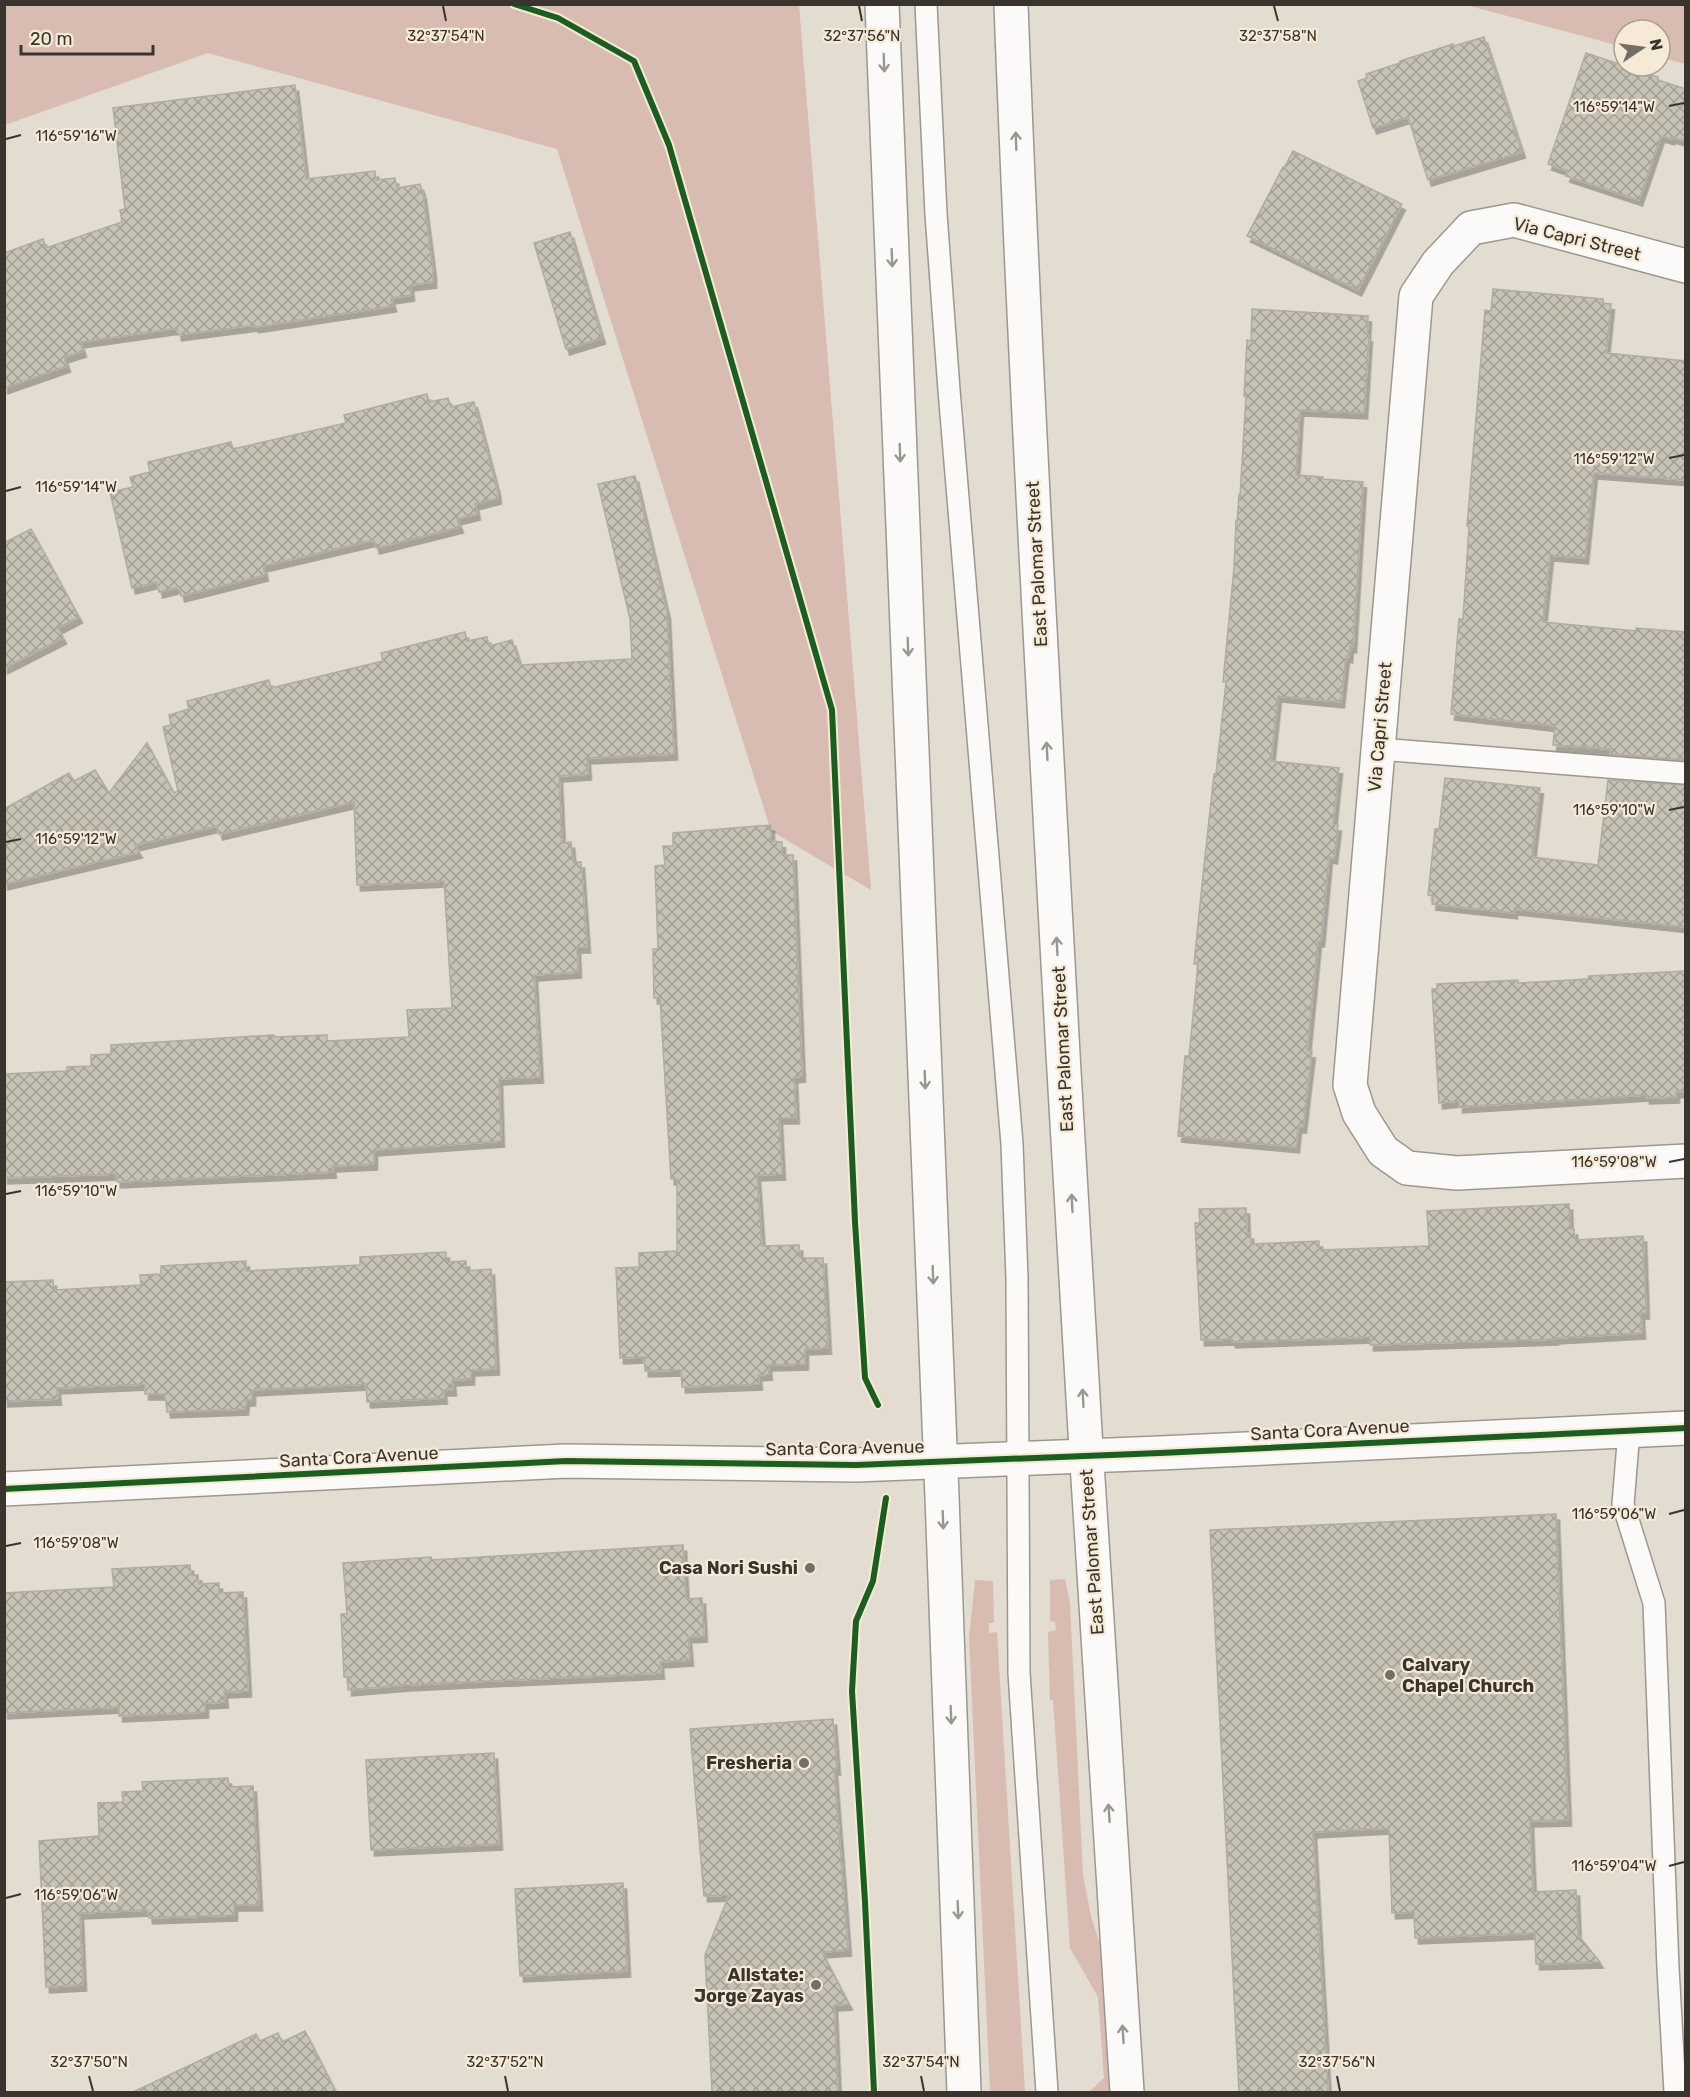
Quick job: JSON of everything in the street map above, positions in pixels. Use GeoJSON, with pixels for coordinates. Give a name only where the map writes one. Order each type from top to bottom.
{"type":"FeatureCollection","features":[{"type":"Feature","properties":{"kind":"main road"},"geometry":{"type":"LineString","coordinates":[[882,4],[964,2092]]}},
{"type":"Feature","properties":{"kind":"main road","name":"East Palomar Street"},"geometry":{"type":"LineString","coordinates":[[1011,4],[1018,200],[1053,873],[1086,1456],[1127,2092]]}},
{"type":"Feature","properties":{"kind":"main road","name":"Via Capri Street"},"geometry":{"type":"LineString","coordinates":[[1686,266],[1514,220],[1471,228],[1438,263],[1416,296],[1350,1085],[1359,1113],[1383,1150],[1407,1168],[1456,1173],[1686,1161]]}},
{"type":"Feature","properties":{"kind":"main road","name":"Santa Cora Avenue"},"geometry":{"type":"LineString","coordinates":[[4,1489],[566,1461],[855,1465],[1686,1428]]}},
{"type":"Feature","properties":{"kind":"lane"},"geometry":{"type":"LineString","coordinates":[[926,4],[936,214],[946,354],[1012,1144],[1017,1278],[1019,1673],[1047,2092]]}},
{"type":"Feature","properties":{"kind":"lane"},"geometry":{"type":"LineString","coordinates":[[1379,749],[1684,773]]}},
{"type":"Feature","properties":{"kind":"lane"},"geometry":{"type":"LineString","coordinates":[[1629,1431],[1623,1504],[1654,1603],[1668,1968],[1676,2092]]}},
{"type":"Feature","properties":{"kind":"shaded area"},"geometry":{"type":"Polygon","coordinates":[[[4,5],[799,5],[871,890],[771,831],[557,149],[208,53],[5,125],[4,5]]]}},
{"type":"Feature","properties":{"kind":"shaded area"},"geometry":{"type":"Polygon","coordinates":[[[1466,5],[1685,5],[1685,64],[1672,60],[1672,18],[1612,18],[1612,44],[1466,5]]]}},
{"type":"Feature","properties":{"kind":"shaded area"},"geometry":{"type":"Polygon","coordinates":[[[1065,1579],[1070,1603],[1083,1875],[1091,1916],[1101,1948],[1114,2092],[1089,2092],[1104,2078],[1098,1997],[1070,1948],[1053,1700],[1050,1700],[1048,1632],[1056,1630],[1055,1622],[1050,1621],[1050,1580],[1065,1579]]]}},
{"type":"Feature","properties":{"kind":"shaded area"},"geometry":{"type":"Polygon","coordinates":[[[975,1580],[993,1581],[994,1623],[989,1623],[989,1633],[997,1632],[1025,2092],[990,2092],[969,1637],[975,1580]]]}},
{"type":"Feature","properties":{"kind":"building"},"geometry":{"type":"Polygon","coordinates":[[[1484,37],[1522,152],[1428,180],[1408,117],[1373,128],[1358,81],[1367,78],[1366,74],[1400,63],[1400,61],[1484,37]]]}},
{"type":"Feature","properties":{"kind":"building"},"geometry":{"type":"Polygon","coordinates":[[[1586,53],[1612,62],[1612,78],[1658,78],[1658,80],[1686,89],[1686,141],[1661,136],[1639,200],[1566,176],[1568,171],[1548,164],[1586,53]]]}},
{"type":"Feature","properties":{"kind":"building"},"geometry":{"type":"Polygon","coordinates":[[[295,85],[306,179],[375,171],[376,180],[395,178],[397,188],[420,184],[433,282],[410,285],[411,295],[391,298],[393,306],[255,327],[255,325],[178,335],[177,328],[80,342],[83,351],[64,357],[67,366],[4,388],[4,253],[43,239],[46,248],[122,222],[120,210],[125,209],[113,108],[295,85]]]}},
{"type":"Feature","properties":{"kind":"building"},"geometry":{"type":"Polygon","coordinates":[[[1293,151],[1402,204],[1358,290],[1247,236],[1293,151]]]}},
{"type":"Feature","properties":{"kind":"building"},"geometry":{"type":"Polygon","coordinates":[[[570,232],[602,338],[566,349],[534,243],[570,232]]]}},
{"type":"Feature","properties":{"kind":"building"},"geometry":{"type":"Polygon","coordinates":[[[1493,289],[1603,299],[1603,303],[1611,304],[1606,353],[1686,361],[1686,480],[1594,473],[1585,558],[1550,555],[1543,622],[1636,631],[1636,628],[1686,632],[1686,760],[1610,754],[1611,749],[1553,745],[1555,726],[1451,714],[1459,619],[1463,619],[1469,527],[1467,526],[1485,310],[1491,311],[1493,289]]]}},
{"type":"Feature","properties":{"kind":"building"},"geometry":{"type":"Polygon","coordinates":[[[1252,309],[1368,316],[1367,336],[1369,336],[1364,413],[1300,410],[1296,475],[1363,482],[1353,647],[1350,646],[1349,657],[1346,656],[1341,702],[1278,696],[1271,761],[1339,768],[1333,825],[1338,825],[1334,858],[1329,857],[1321,941],[1318,941],[1307,1051],[1312,1052],[1303,1127],[1298,1127],[1296,1147],[1178,1136],[1185,1056],[1189,1056],[1198,964],[1194,964],[1203,875],[1226,682],[1223,682],[1240,496],[1247,340],[1251,341],[1252,309]]]}},
{"type":"Feature","properties":{"kind":"building"},"geometry":{"type":"Polygon","coordinates":[[[427,394],[429,402],[448,398],[451,407],[474,402],[497,489],[498,498],[475,504],[477,514],[457,519],[460,527],[376,548],[374,540],[263,566],[265,575],[181,596],[179,587],[159,592],[157,582],[132,588],[110,492],[133,487],[130,477],[150,472],[148,462],[231,442],[233,449],[346,423],[344,415],[427,394]]]}},
{"type":"Feature","properties":{"kind":"building"},"geometry":{"type":"Polygon","coordinates":[[[635,476],[667,613],[674,754],[587,758],[588,774],[559,776],[562,843],[571,842],[573,862],[581,862],[587,947],[577,947],[578,972],[534,975],[540,1077],[499,1079],[501,1141],[374,1150],[374,1164],[332,1166],[333,1172],[117,1182],[116,1174],[4,1178],[4,1074],[67,1071],[67,1067],[91,1066],[91,1055],[111,1054],[111,1045],[274,1035],[274,1037],[327,1035],[327,1041],[409,1037],[407,1010],[452,1008],[444,881],[357,885],[354,802],[219,834],[217,826],[135,845],[139,852],[4,884],[4,809],[69,773],[74,781],[95,770],[109,793],[147,743],[174,793],[178,791],[163,727],[171,725],[169,715],[189,709],[187,701],[269,680],[271,688],[383,661],[381,653],[465,632],[467,641],[487,637],[489,646],[512,640],[520,665],[632,659],[630,619],[598,484],[635,476]]]}},
{"type":"Feature","properties":{"kind":"building"},"geometry":{"type":"Polygon","coordinates":[[[31,529],[79,617],[58,628],[63,638],[4,668],[4,543],[31,529]]]}},
{"type":"Feature","properties":{"kind":"building"},"geometry":{"type":"Polygon","coordinates":[[[1445,778],[1540,788],[1532,857],[1598,865],[1608,780],[1686,785],[1686,927],[1514,909],[1514,913],[1432,904],[1433,896],[1428,895],[1435,829],[1439,829],[1445,778]]]}},
{"type":"Feature","properties":{"kind":"building"},"geometry":{"type":"Polygon","coordinates":[[[771,825],[771,841],[782,842],[782,855],[793,855],[802,1076],[794,1077],[796,1118],[779,1118],[782,1174],[757,1175],[762,1246],[799,1245],[800,1258],[823,1258],[828,1348],[805,1349],[805,1364],[768,1365],[769,1374],[758,1375],[759,1384],[682,1387],[681,1370],[645,1371],[644,1357],[620,1358],[616,1268],[639,1267],[639,1253],[677,1251],[677,1179],[671,1179],[660,998],[654,998],[653,949],[658,949],[655,866],[665,865],[663,846],[673,846],[673,833],[771,825]]]}},
{"type":"Feature","properties":{"kind":"building"},"geometry":{"type":"Polygon","coordinates":[[[1686,971],[1686,1091],[1676,1092],[1676,1097],[1646,1098],[1646,1095],[1459,1107],[1459,1101],[1439,1103],[1432,989],[1437,989],[1437,984],[1518,980],[1518,983],[1588,979],[1589,976],[1686,971]]]}},
{"type":"Feature","properties":{"kind":"building"},"geometry":{"type":"Polygon","coordinates":[[[1569,1204],[1570,1229],[1574,1229],[1575,1240],[1643,1236],[1646,1313],[1641,1313],[1642,1333],[1555,1339],[1370,1345],[1370,1337],[1232,1342],[1232,1339],[1201,1340],[1195,1223],[1200,1223],[1199,1209],[1246,1208],[1247,1233],[1250,1233],[1251,1244],[1319,1241],[1319,1250],[1429,1246],[1427,1211],[1569,1204]]]}},
{"type":"Feature","properties":{"kind":"building"},"geometry":{"type":"Polygon","coordinates":[[[446,1252],[446,1262],[466,1261],[466,1271],[491,1269],[496,1369],[471,1370],[471,1379],[452,1380],[453,1390],[443,1390],[444,1398],[367,1402],[366,1384],[252,1390],[252,1400],[246,1400],[245,1409],[167,1412],[165,1394],[145,1394],[145,1384],[57,1388],[58,1399],[4,1401],[4,1282],[53,1280],[54,1290],[141,1285],[140,1275],[161,1274],[161,1266],[246,1261],[246,1271],[360,1265],[360,1257],[446,1252]]]}},
{"type":"Feature","properties":{"kind":"building","name":"Calvary Chapel Church"},"geometry":{"type":"Polygon","coordinates":[[[1556,1514],[1568,1820],[1530,1821],[1533,1892],[1576,1890],[1578,1935],[1600,1962],[1536,1964],[1535,1933],[1415,1938],[1414,1912],[1392,1913],[1389,1828],[1313,1832],[1328,2092],[1239,2092],[1210,1530],[1556,1514]]]}},
{"type":"Feature","properties":{"kind":"building"},"geometry":{"type":"Polygon","coordinates":[[[683,1545],[686,1599],[702,1598],[704,1636],[688,1637],[690,1660],[660,1662],[661,1673],[406,1685],[348,1690],[348,1677],[344,1677],[341,1614],[347,1614],[343,1563],[683,1545]]]}},
{"type":"Feature","properties":{"kind":"building"},"geometry":{"type":"Polygon","coordinates":[[[190,1565],[191,1575],[198,1575],[199,1584],[219,1583],[219,1593],[243,1592],[248,1691],[224,1692],[225,1702],[205,1703],[205,1712],[119,1716],[119,1707],[4,1713],[4,1593],[114,1587],[112,1569],[190,1565]]]}},
{"type":"Feature","properties":{"kind":"building"},"geometry":{"type":"Polygon","coordinates":[[[833,1719],[837,1769],[834,1769],[848,1950],[822,1952],[849,2004],[834,2005],[838,2092],[712,2092],[705,1955],[729,1895],[704,1896],[690,1729],[833,1719]]]}},
{"type":"Feature","properties":{"kind":"building"},"geometry":{"type":"Polygon","coordinates":[[[494,1753],[499,1844],[371,1850],[366,1760],[494,1753]]]}},
{"type":"Feature","properties":{"kind":"building"},"geometry":{"type":"Polygon","coordinates":[[[228,1778],[229,1787],[253,1786],[259,1905],[234,1905],[234,1915],[149,1918],[148,1910],[80,1913],[83,1985],[46,1987],[39,1841],[99,1836],[98,1803],[123,1802],[122,1792],[143,1791],[142,1782],[228,1778]]]}},
{"type":"Feature","properties":{"kind":"building"},"geometry":{"type":"Polygon","coordinates":[[[623,1883],[627,1971],[520,1976],[515,1889],[623,1883]]]}},
{"type":"Feature","properties":{"kind":"building"},"geometry":{"type":"Polygon","coordinates":[[[305,2031],[336,2092],[133,2092],[256,2034],[260,2041],[278,2033],[282,2042],[305,2031]]]}},
{"type":"Feature","properties":{"kind":"cycle path"},"geometry":{"type":"LineString","coordinates":[[514,4],[558,18],[634,61],[669,145],[832,710],[855,1222],[865,1378],[878,1405]]}},
{"type":"Feature","properties":{"kind":"cycle path"},"geometry":{"type":"LineString","coordinates":[[4,1489],[566,1461],[856,1465],[1686,1428]]}},
{"type":"Feature","properties":{"kind":"cycle path"},"geometry":{"type":"LineString","coordinates":[[874,2092],[852,1691],[856,1621],[873,1581],[886,1498]]}},
{"type":"Feature","properties":{"kind":"place","name":"Casa Nori Sushi"},"geometry":{"type":"Point","coordinates":[810,1568]}},
{"type":"Feature","properties":{"kind":"place","name":"Calvary Chapel Church"},"geometry":{"type":"Point","coordinates":[1390,1675]}},
{"type":"Feature","properties":{"kind":"place","name":"Fresheria"},"geometry":{"type":"Point","coordinates":[804,1763]}},
{"type":"Feature","properties":{"kind":"place","name":"Allstate: Jorge Zayas"},"geometry":{"type":"Point","coordinates":[816,1985]}}]}
